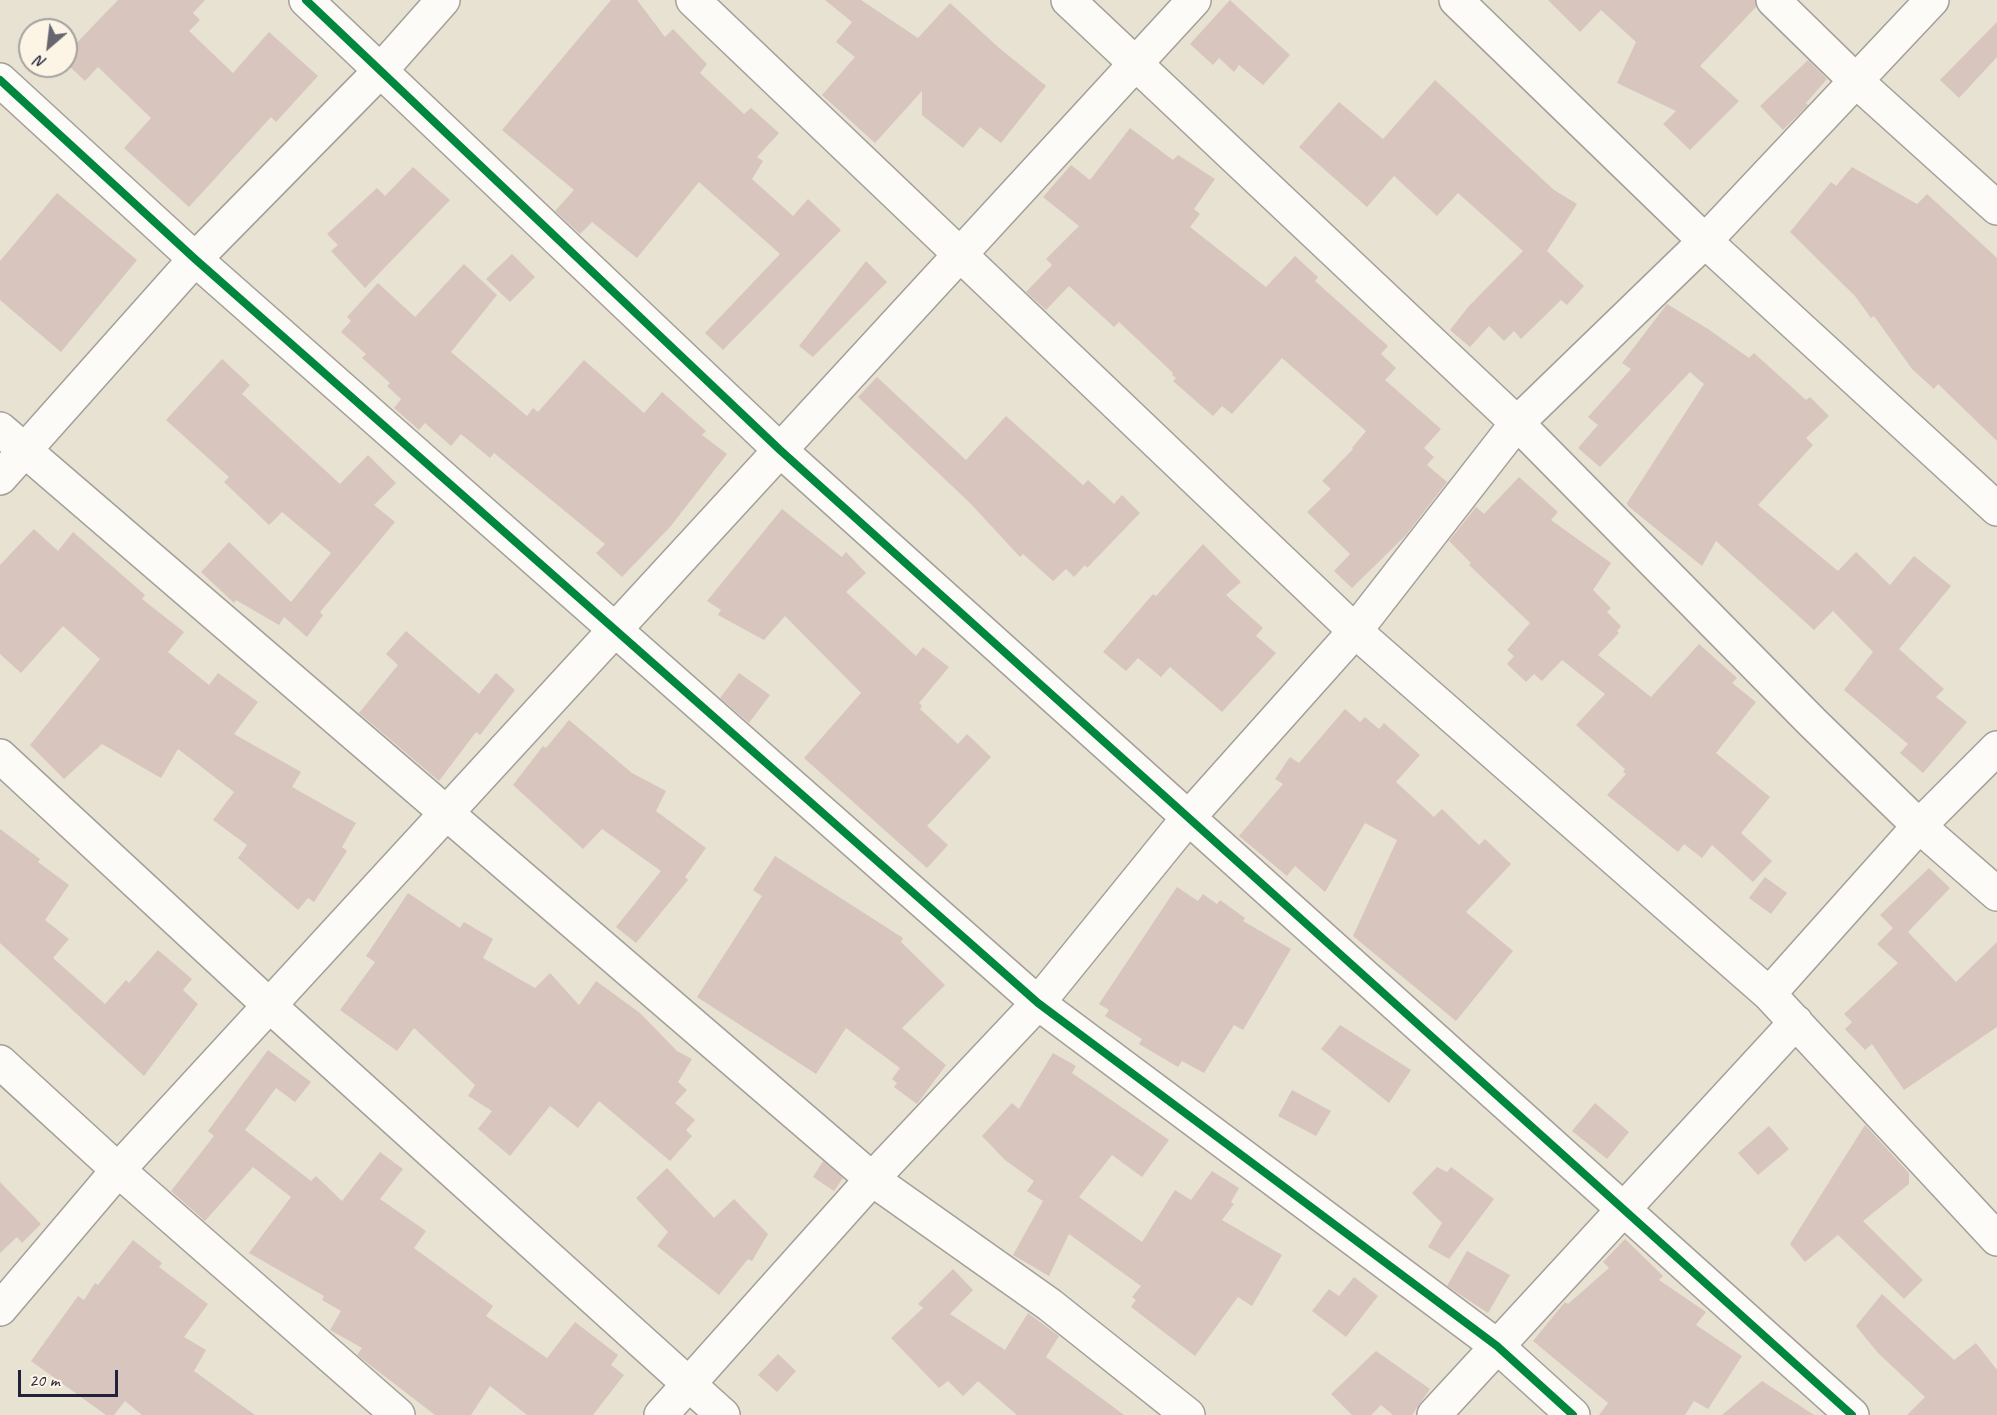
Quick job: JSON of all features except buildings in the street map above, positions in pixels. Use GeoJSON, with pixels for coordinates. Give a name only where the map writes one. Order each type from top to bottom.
{"type":"FeatureCollection","features":[{"type":"Feature","properties":{"kind":"street"},"geometry":{"type":"LineString","coordinates":[[306,0],[780,450],[1852,1415]]}},
{"type":"Feature","properties":{"kind":"street"},"geometry":{"type":"LineString","coordinates":[[0,478],[195,259],[381,70],[443,0]]}},
{"type":"Feature","properties":{"kind":"street"},"geometry":{"type":"LineString","coordinates":[[693,0],[1355,631],[1769,994],[1997,1239]]}},
{"type":"Feature","properties":{"kind":"street"},"geometry":{"type":"LineString","coordinates":[[1068,0],[1517,423],[1797,708],[1919,826],[1997,894]]}},
{"type":"Feature","properties":{"kind":"street"},"geometry":{"type":"LineString","coordinates":[[0,1309],[118,1170],[1194,0]]}},
{"type":"Feature","properties":{"kind":"street"},"geometry":{"type":"LineString","coordinates":[[1456,0],[1705,241],[1997,509]]}},
{"type":"Feature","properties":{"kind":"street"},"geometry":{"type":"LineString","coordinates":[[1773,0],[1855,80],[1997,208]]}},
{"type":"Feature","properties":{"kind":"street"},"geometry":{"type":"LineString","coordinates":[[661,1415],[872,1179],[1038,1003],[1188,818],[1355,631],[1517,423],[1705,241],[1932,0]]}},
{"type":"Feature","properties":{"kind":"street"},"geometry":{"type":"LineString","coordinates":[[0,80],[195,259],[1038,1003],[1497,1346],[1574,1415]]}},
{"type":"Feature","properties":{"kind":"street"},"geometry":{"type":"LineString","coordinates":[[0,429],[872,1179],[1050,1305],[1188,1415]]}},
{"type":"Feature","properties":{"kind":"street"},"geometry":{"type":"LineString","coordinates":[[1769,994],[1919,826],[1997,748]]}},
{"type":"Feature","properties":{"kind":"street"},"geometry":{"type":"LineString","coordinates":[[0,756],[270,1006],[723,1415]]}},
{"type":"Feature","properties":{"kind":"street"},"geometry":{"type":"LineString","coordinates":[[1434,1415],[1623,1207],[1796,1022]]}},
{"type":"Feature","properties":{"kind":"street"},"geometry":{"type":"LineString","coordinates":[[0,1062],[118,1170],[398,1415]]}},
{"type":"Feature","properties":{"kind":"cycle path"},"geometry":{"type":"LineString","coordinates":[[306,0],[780,450],[1852,1415]]}},
{"type":"Feature","properties":{"kind":"cycle path"},"geometry":{"type":"LineString","coordinates":[[0,80],[195,259],[1038,1003],[1497,1346],[1573,1415]]}}]}
